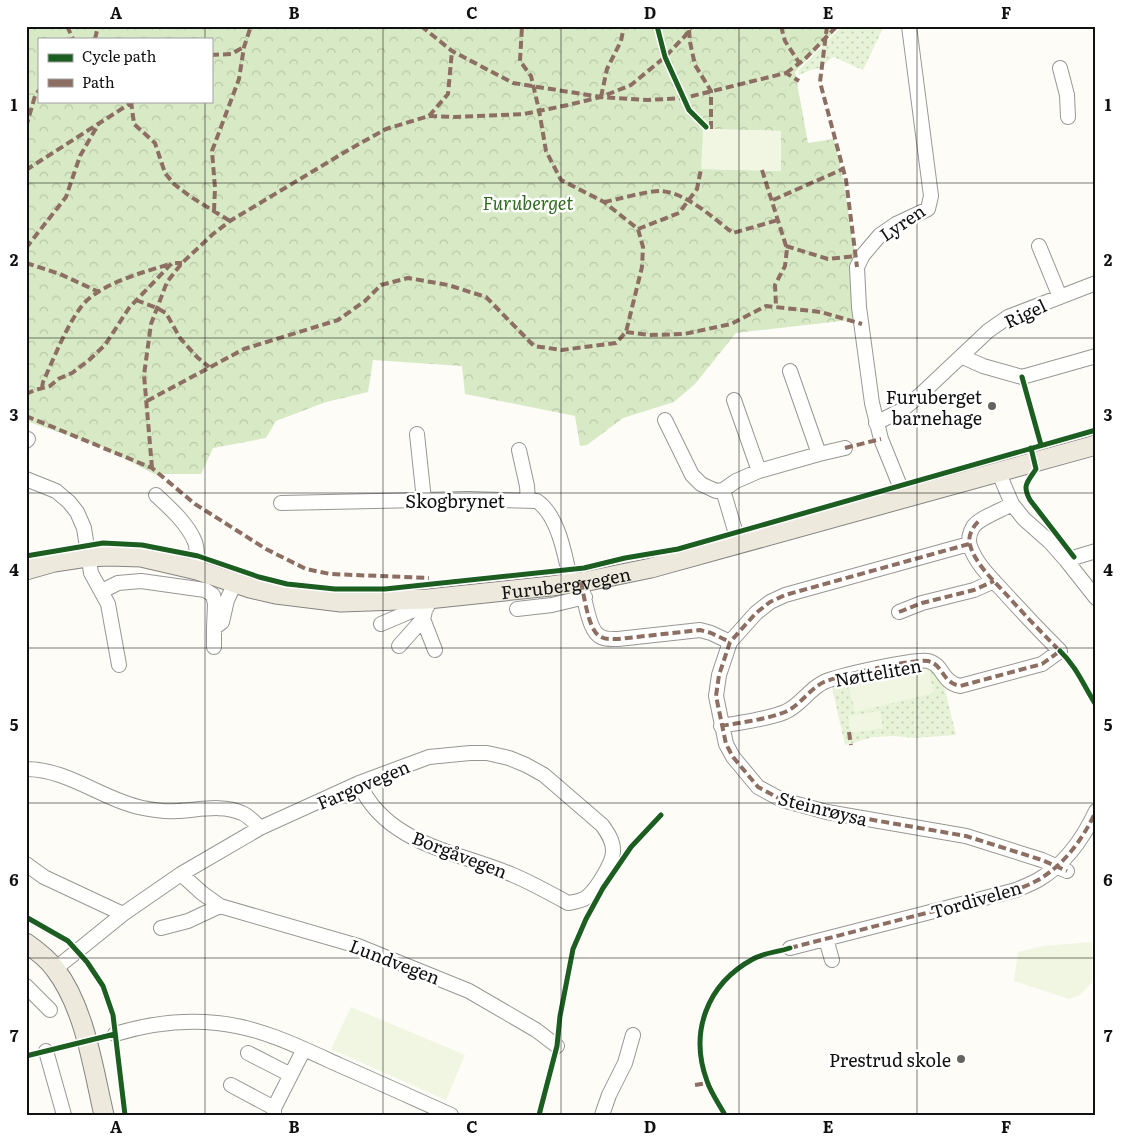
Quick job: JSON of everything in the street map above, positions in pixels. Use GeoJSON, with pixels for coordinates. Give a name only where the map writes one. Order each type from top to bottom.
{"type":"FeatureCollection","features":[{"type":"Feature","properties":{"kind":"main road","name":"Furubergvegen"},"geometry":{"type":"LineString","coordinates":[[26,570],[54,562],[87,557],[141,558],[197,570],[276,594],[426,609],[579,588],[1096,445]]}},
{"type":"Feature","properties":{"kind":"main road"},"geometry":{"type":"LineString","coordinates":[[26,943],[55,969],[68,991],[85,1032],[104,1115]]}},
{"type":"Feature","properties":{"kind":"street","name":"Lyren"},"geometry":{"type":"LineString","coordinates":[[903,498],[876,423],[859,307],[857,267],[863,255],[880,235],[896,224],[928,209],[931,196],[909,26]]}},
{"type":"Feature","properties":{"kind":"street"},"geometry":{"type":"LineString","coordinates":[[1060,68],[1067,95],[1068,116]]}},
{"type":"Feature","properties":{"kind":"street"},"geometry":{"type":"LineString","coordinates":[[1040,246],[1060,297]]}},
{"type":"Feature","properties":{"kind":"street","name":"Rigel"},"geometry":{"type":"LineString","coordinates":[[876,423],[902,410],[988,331],[1008,317],[1096,283]]}},
{"type":"Feature","properties":{"kind":"street"},"geometry":{"type":"LineString","coordinates":[[963,356],[983,366],[1022,377],[1096,356]]}},
{"type":"Feature","properties":{"kind":"street"},"geometry":{"type":"LineString","coordinates":[[790,371],[819,454]]}},
{"type":"Feature","properties":{"kind":"street"},"geometry":{"type":"LineString","coordinates":[[734,400],[759,472]]}},
{"type":"Feature","properties":{"kind":"street"},"geometry":{"type":"LineString","coordinates":[[665,420],[692,475],[711,490],[723,490],[736,481],[759,472],[845,448]]}},
{"type":"Feature","properties":{"kind":"street"},"geometry":{"type":"LineString","coordinates":[[417,434],[424,500]]}},
{"type":"Feature","properties":{"kind":"street"},"geometry":{"type":"LineString","coordinates":[[519,450],[528,500]]}},
{"type":"Feature","properties":{"kind":"street"},"geometry":{"type":"LineString","coordinates":[[998,471],[1012,504],[1024,519],[1050,542],[1096,598]]}},
{"type":"Feature","properties":{"kind":"street"},"geometry":{"type":"LineString","coordinates":[[26,479],[56,491],[77,512],[84,528],[91,573],[102,591],[111,615],[119,665]]}},
{"type":"Feature","properties":{"kind":"street"},"geometry":{"type":"LineString","coordinates":[[723,490],[739,544]]}},
{"type":"Feature","properties":{"kind":"street"},"geometry":{"type":"LineString","coordinates":[[156,496],[186,527],[195,541],[198,556],[197,570]]}},
{"type":"Feature","properties":{"kind":"street","name":"Skogbrynet"},"geometry":{"type":"LineString","coordinates":[[280,503],[424,500],[528,500],[537,502],[544,506],[550,514],[594,631],[599,636],[608,639],[700,630],[730,642]]}},
{"type":"Feature","properties":{"kind":"street"},"geometry":{"type":"LineString","coordinates":[[899,612],[917,605],[974,590],[994,581],[980,564],[969,544],[972,530],[981,519],[1012,504]]}},
{"type":"Feature","properties":{"kind":"street","name":"Steinrøysa"},"geometry":{"type":"LineString","coordinates":[[969,544],[785,595],[770,602],[756,613],[730,642],[719,675],[716,696],[726,744],[733,757],[758,787],[782,800],[827,812],[966,836],[1061,869]]}},
{"type":"Feature","properties":{"kind":"street"},"geometry":{"type":"LineString","coordinates":[[1066,560],[1096,551]]}},
{"type":"Feature","properties":{"kind":"street"},"geometry":{"type":"LineString","coordinates":[[102,591],[118,583],[141,581],[204,590],[213,595],[215,604],[214,647]]}},
{"type":"Feature","properties":{"kind":"street","name":"Nøtteliten"},"geometry":{"type":"LineString","coordinates":[[721,726],[773,716],[787,711],[801,702],[815,687],[824,682],[849,675],[910,662],[928,661],[942,671],[945,678],[952,684],[960,686],[1042,664],[1060,651],[994,581]]}},
{"type":"Feature","properties":{"kind":"street"},"geometry":{"type":"LineString","coordinates":[[214,628],[222,622],[227,600],[235,583]]}},
{"type":"Feature","properties":{"kind":"street"},"geometry":{"type":"LineString","coordinates":[[517,609],[552,605],[579,588]]}},
{"type":"Feature","properties":{"kind":"street"},"geometry":{"type":"LineString","coordinates":[[381,624],[416,610],[426,609]]}},
{"type":"Feature","properties":{"kind":"street"},"geometry":{"type":"LineString","coordinates":[[399,646],[426,609]]}},
{"type":"Feature","properties":{"kind":"street"},"geometry":{"type":"LineString","coordinates":[[426,609],[435,650]]}},
{"type":"Feature","properties":{"kind":"street","name":"Fargovegen"},"geometry":{"type":"LineString","coordinates":[[55,969],[123,914],[181,874],[260,828],[359,784],[429,757],[449,754],[487,753],[509,758],[526,765],[557,785],[602,825],[609,835],[614,848],[613,857],[592,892],[585,899],[576,901]]}},
{"type":"Feature","properties":{"kind":"street"},"geometry":{"type":"LineString","coordinates":[[26,769],[38,769],[62,776],[100,793],[142,808],[174,811],[220,808],[233,810],[244,814],[260,828]]}},
{"type":"Feature","properties":{"kind":"street","name":"Borgåvegen"},"geometry":{"type":"LineString","coordinates":[[359,784],[373,806],[407,835],[445,851],[514,875],[568,904],[576,901]]}},
{"type":"Feature","properties":{"kind":"street","name":"Tordivelen"},"geometry":{"type":"LineString","coordinates":[[790,948],[1016,890],[1061,869],[1089,826],[1096,811]]}},
{"type":"Feature","properties":{"kind":"street"},"geometry":{"type":"LineString","coordinates":[[26,864],[44,877],[123,914]]}},
{"type":"Feature","properties":{"kind":"street","name":"Lundvegen"},"geometry":{"type":"LineString","coordinates":[[181,874],[220,906],[358,946],[469,991],[536,1030],[557,1046]]}},
{"type":"Feature","properties":{"kind":"street"},"geometry":{"type":"LineString","coordinates":[[161,928],[188,921],[220,906]]}},
{"type":"Feature","properties":{"kind":"street"},"geometry":{"type":"LineString","coordinates":[[826,939],[832,960]]}},
{"type":"Feature","properties":{"kind":"street"},"geometry":{"type":"LineString","coordinates":[[26,986],[50,1010]]}},
{"type":"Feature","properties":{"kind":"street"},"geometry":{"type":"LineString","coordinates":[[115,1034],[141,1026],[165,1022],[218,1023],[260,1032],[304,1049],[450,1115]]}},
{"type":"Feature","properties":{"kind":"street"},"geometry":{"type":"LineString","coordinates":[[602,1115],[609,1095],[625,1062],[633,1035]]}},
{"type":"Feature","properties":{"kind":"street"},"geometry":{"type":"LineString","coordinates":[[231,1085],[274,1111],[304,1049]]}},
{"type":"Feature","properties":{"kind":"street"},"geometry":{"type":"LineString","coordinates":[[46,1051],[64,1115]]}},
{"type":"Feature","properties":{"kind":"street"},"geometry":{"type":"LineString","coordinates":[[248,1052],[291,1075]]}},
{"type":"Feature","properties":{"kind":"green space","name":"Furuberget"},"geometry":{"type":"Polygon","coordinates":[[[26,26],[840,26],[795,72],[808,143],[834,139],[843,179],[857,266],[859,319],[736,333],[695,384],[674,402],[623,418],[587,445],[580,446],[575,416],[465,394],[462,366],[373,360],[368,392],[326,402],[276,421],[266,438],[213,448],[201,474],[154,474],[102,447],[26,421],[26,26]],[[704,129],[702,169],[780,171],[781,131],[704,129]]]}},
{"type":"Feature","properties":{"kind":"green space"},"geometry":{"type":"Polygon","coordinates":[[[842,26],[884,26],[863,70],[833,57],[820,68],[799,75],[798,71],[842,26]]]}},
{"type":"Feature","properties":{"kind":"green space"},"geometry":{"type":"Polygon","coordinates":[[[703,129],[781,131],[781,171],[701,169],[703,129]]]}},
{"type":"Feature","properties":{"kind":"green space"},"geometry":{"type":"Polygon","coordinates":[[[913,666],[930,668],[944,686],[956,735],[914,738],[895,736],[873,737],[845,745],[831,683],[913,666]]]}},
{"type":"Feature","properties":{"kind":"green space"},"geometry":{"type":"Polygon","coordinates":[[[928,668],[934,693],[855,712],[849,687],[928,668]]]}},
{"type":"Feature","properties":{"kind":"green space"},"geometry":{"type":"Polygon","coordinates":[[[880,711],[883,728],[851,733],[848,716],[880,711]]]}},
{"type":"Feature","properties":{"kind":"green space"},"geometry":{"type":"Polygon","coordinates":[[[1092,942],[1092,982],[1080,995],[1069,999],[1014,981],[1018,952],[1043,946],[1092,942]]]}},
{"type":"Feature","properties":{"kind":"green space"},"geometry":{"type":"Polygon","coordinates":[[[351,1007],[465,1055],[446,1100],[331,1049],[351,1007]]]}},
{"type":"Feature","properties":{"kind":"marked path"},"geometry":{"type":"LineString","coordinates":[[67,26],[73,38]]}},
{"type":"Feature","properties":{"kind":"marked path"},"geometry":{"type":"LineString","coordinates":[[95,38],[98,26]]}},
{"type":"Feature","properties":{"kind":"marked path"},"geometry":{"type":"LineString","coordinates":[[214,211],[215,188],[212,151],[239,79],[244,47],[251,26]]}},
{"type":"Feature","properties":{"kind":"marked path"},"geometry":{"type":"LineString","coordinates":[[421,26],[452,51],[513,83],[601,97],[648,100],[684,98],[786,73],[799,81]]}},
{"type":"Feature","properties":{"kind":"marked path"},"geometry":{"type":"LineString","coordinates":[[147,401],[244,349],[338,320],[365,301],[381,285],[408,278],[448,285],[486,297],[534,346],[562,350],[616,343],[626,332],[642,267],[643,247],[638,229],[604,202],[561,180],[546,151],[531,76],[520,61],[522,26]]}},
{"type":"Feature","properties":{"kind":"marked path"},"geometry":{"type":"LineString","coordinates":[[601,97],[607,69],[621,41],[624,26]]}},
{"type":"Feature","properties":{"kind":"marked path"},"geometry":{"type":"LineString","coordinates":[[152,468],[144,375],[151,324],[167,282],[182,263],[213,234],[230,221],[386,129],[429,116],[455,117],[524,114],[601,97],[631,85],[665,57],[692,26]]}},
{"type":"Feature","properties":{"kind":"marked path"},"geometry":{"type":"LineString","coordinates":[[781,26],[785,41],[800,64]]}},
{"type":"Feature","properties":{"kind":"marked path"},"geometry":{"type":"LineString","coordinates":[[827,26],[820,82],[846,180],[857,267]]}},
{"type":"Feature","properties":{"kind":"marked path"},"geometry":{"type":"LineString","coordinates":[[786,73],[805,59],[837,26]]}},
{"type":"Feature","properties":{"kind":"marked path"},"geometry":{"type":"LineString","coordinates":[[689,30],[695,65],[711,91],[711,129]]}},
{"type":"Feature","properties":{"kind":"marked path"},"geometry":{"type":"LineString","coordinates":[[212,55],[231,54],[244,47]]}},
{"type":"Feature","properties":{"kind":"marked path"},"geometry":{"type":"LineString","coordinates":[[429,116],[448,94],[452,51]]}},
{"type":"Feature","properties":{"kind":"marked path"},"geometry":{"type":"LineString","coordinates":[[26,127],[38,92]]}},
{"type":"Feature","properties":{"kind":"marked path"},"geometry":{"type":"LineString","coordinates":[[131,102],[134,124],[155,143],[165,173],[174,184],[230,221]]}},
{"type":"Feature","properties":{"kind":"marked path"},"geometry":{"type":"LineString","coordinates":[[26,170],[132,102]]}},
{"type":"Feature","properties":{"kind":"marked path"},"geometry":{"type":"LineString","coordinates":[[26,248],[66,197],[80,156],[99,123]]}},
{"type":"Feature","properties":{"kind":"marked path"},"geometry":{"type":"LineString","coordinates":[[638,229],[679,213],[697,189],[701,169]]}},
{"type":"Feature","properties":{"kind":"marked path"},"geometry":{"type":"LineString","coordinates":[[773,200],[843,169]]}},
{"type":"Feature","properties":{"kind":"marked path"},"geometry":{"type":"LineString","coordinates":[[762,170],[787,249],[785,266],[775,285],[776,306]]}},
{"type":"Feature","properties":{"kind":"marked path"},"geometry":{"type":"LineString","coordinates":[[604,202],[649,192],[661,191],[671,193],[690,201],[733,233],[778,220]]}},
{"type":"Feature","properties":{"kind":"marked path"},"geometry":{"type":"LineString","coordinates":[[786,246],[828,259],[856,256]]}},
{"type":"Feature","properties":{"kind":"marked path"},"geometry":{"type":"LineString","coordinates":[[26,263],[60,274],[99,292]]}},
{"type":"Feature","properties":{"kind":"marked path"},"geometry":{"type":"LineString","coordinates":[[26,394],[50,386],[88,361],[105,345],[129,308],[172,263],[182,263]]}},
{"type":"Feature","properties":{"kind":"marked path"},"geometry":{"type":"LineString","coordinates":[[42,388],[65,333],[81,307],[89,299],[110,285],[170,264]]}},
{"type":"Feature","properties":{"kind":"marked path"},"geometry":{"type":"LineString","coordinates":[[136,300],[166,313],[180,338],[209,367]]}},
{"type":"Feature","properties":{"kind":"marked path"},"geometry":{"type":"LineString","coordinates":[[626,332],[649,335],[684,334],[731,324],[766,306],[821,312],[862,324]]}},
{"type":"Feature","properties":{"kind":"marked path"},"geometry":{"type":"LineString","coordinates":[[26,416],[152,468],[195,504],[266,549],[306,569],[330,574],[429,578]]}},
{"type":"Feature","properties":{"kind":"marked path"},"geometry":{"type":"LineString","coordinates":[[845,448],[881,439]]}},
{"type":"Feature","properties":{"kind":"marked path"},"geometry":{"type":"LineString","coordinates":[[721,726],[777,715],[791,709],[824,682],[876,668],[909,662],[928,661],[937,666],[949,681],[960,686],[1042,664],[1060,651],[989,576],[972,552],[969,541],[970,534],[981,519]]}},
{"type":"Feature","properties":{"kind":"marked path"},"geometry":{"type":"LineString","coordinates":[[969,544],[785,595],[770,602],[756,613],[730,642],[719,675],[716,696],[726,744],[733,757],[758,787],[782,800],[827,812],[966,836],[1042,860],[1067,871]]}},
{"type":"Feature","properties":{"kind":"marked path"},"geometry":{"type":"LineString","coordinates":[[899,612],[922,603],[974,590],[994,581]]}},
{"type":"Feature","properties":{"kind":"marked path"},"geometry":{"type":"LineString","coordinates":[[581,582],[592,625],[598,635],[603,638],[618,639],[700,630],[730,642]]}},
{"type":"Feature","properties":{"kind":"marked path"},"geometry":{"type":"LineString","coordinates":[[849,732],[851,745]]}},
{"type":"Feature","properties":{"kind":"marked path"},"geometry":{"type":"LineString","coordinates":[[790,948],[1016,890],[1030,884],[1047,874],[1064,859],[1079,841],[1096,811]]}},
{"type":"Feature","properties":{"kind":"marked path"},"geometry":{"type":"LineString","coordinates":[[695,1085],[707,1083]]}},
{"type":"Feature","properties":{"kind":"cycle path"},"geometry":{"type":"LineString","coordinates":[[657,26],[665,57],[689,110],[706,127]]}},
{"type":"Feature","properties":{"kind":"cycle path"},"geometry":{"type":"LineString","coordinates":[[1022,377],[1041,445]]}},
{"type":"Feature","properties":{"kind":"cycle path"},"geometry":{"type":"LineString","coordinates":[[26,556],[103,543],[142,545],[198,556],[259,577],[287,584],[335,589],[385,589],[584,568],[625,558],[678,549],[1096,430]]}},
{"type":"Feature","properties":{"kind":"cycle path"},"geometry":{"type":"LineString","coordinates":[[1031,448],[1036,469],[1028,481],[1026,491],[1030,500],[1074,557]]}},
{"type":"Feature","properties":{"kind":"cycle path"},"geometry":{"type":"LineString","coordinates":[[1060,651],[1075,670],[1096,705]]}},
{"type":"Feature","properties":{"kind":"cycle path"},"geometry":{"type":"LineString","coordinates":[[539,1115],[557,1046],[560,1016],[573,949],[586,919],[603,888],[631,847],[661,815]]}},
{"type":"Feature","properties":{"kind":"cycle path"},"geometry":{"type":"LineString","coordinates":[[26,917],[68,941],[87,962],[103,986],[113,1015],[125,1115]]}},
{"type":"Feature","properties":{"kind":"cycle path"},"geometry":{"type":"LineString","coordinates":[[725,1115],[709,1085],[702,1063],[700,1045],[706,1011],[713,996],[737,969],[757,957],[790,948]]}},
{"type":"Feature","properties":{"kind":"cycle path"},"geometry":{"type":"LineString","coordinates":[[26,1056],[115,1034]]}},
{"type":"Feature","properties":{"kind":"place","name":"Furuberget barnehage"},"geometry":{"type":"Point","coordinates":[992,406]}},
{"type":"Feature","properties":{"kind":"place","name":"Prestrud skole"},"geometry":{"type":"Point","coordinates":[961,1059]}}]}
